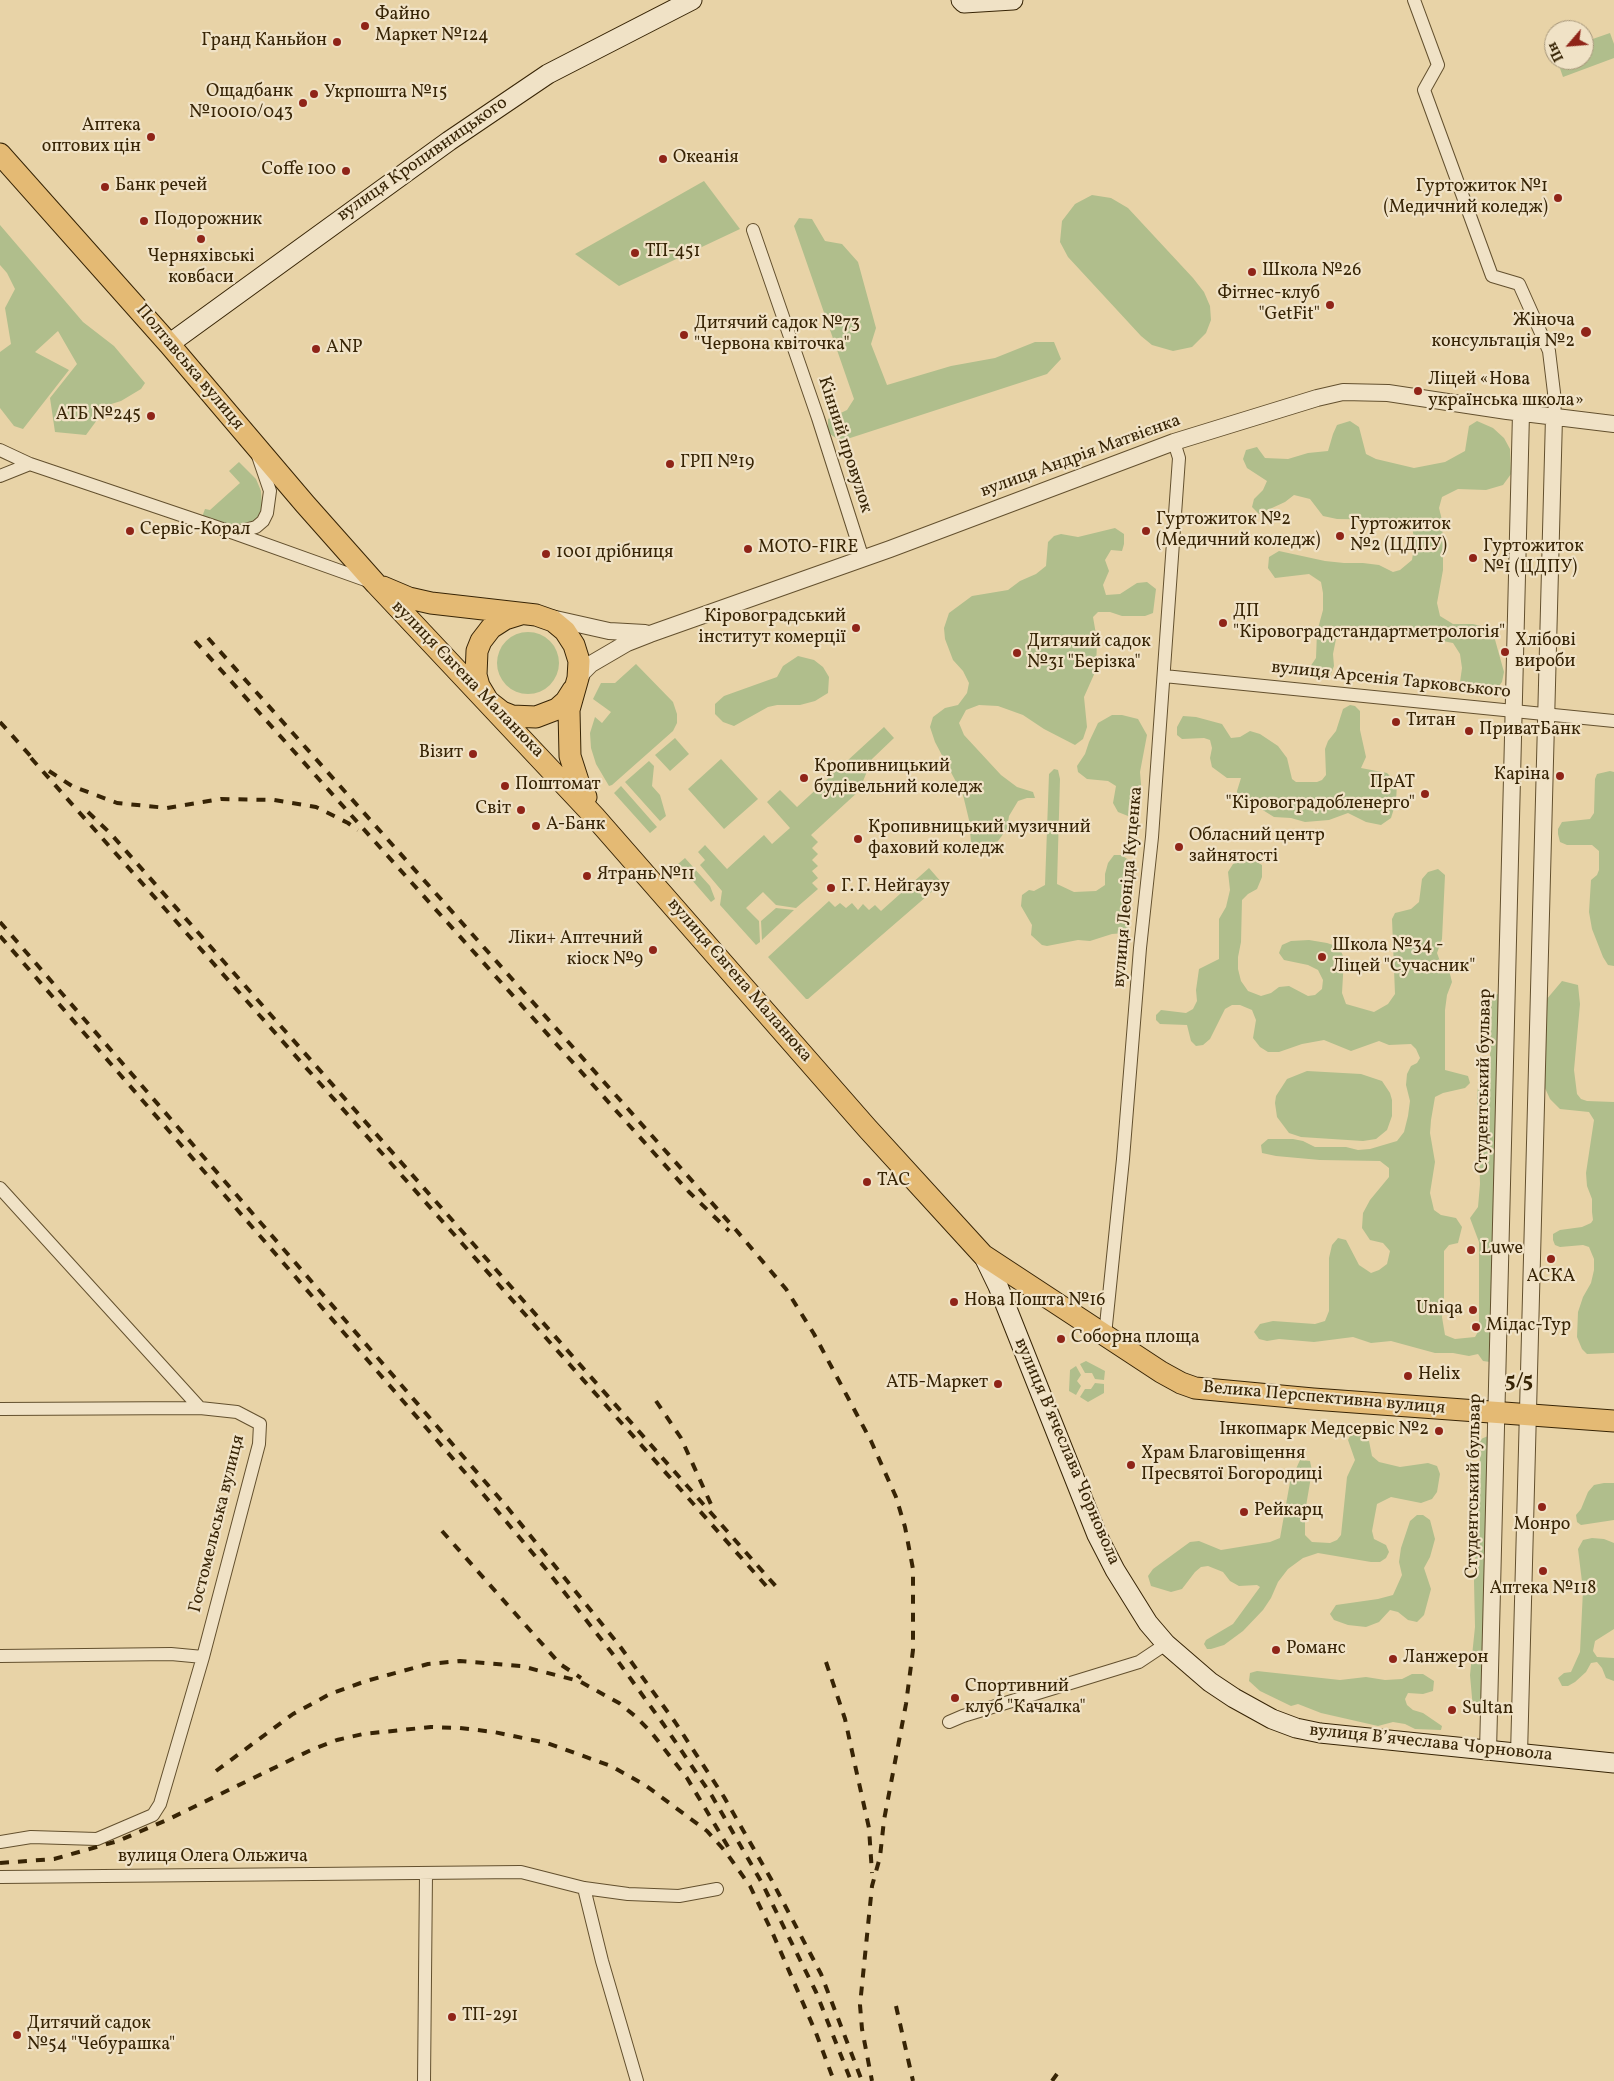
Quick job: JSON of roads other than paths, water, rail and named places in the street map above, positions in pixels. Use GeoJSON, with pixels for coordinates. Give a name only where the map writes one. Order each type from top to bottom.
{"type":"FeatureCollection","features":[{"type":"Feature","properties":{"kind":"main road","name":"вулиця Кропивницького"},"geometry":{"type":"LineString","coordinates":[[169,344],[416,164],[548,74],[692,0]]}},
{"type":"Feature","properties":{"kind":"main road"},"geometry":{"type":"LineString","coordinates":[[961,0],[964,3],[1013,0]]}},
{"type":"Feature","properties":{"kind":"main road","name":"Полтавська вулиця"},"geometry":{"type":"LineString","coordinates":[[0,154],[169,344],[254,445],[376,584]]}},
{"type":"Feature","properties":{"kind":"main road"},"geometry":{"type":"LineString","coordinates":[[376,584],[409,598],[430,603],[536,615],[553,621],[565,631],[574,645],[579,661],[576,685],[569,710],[570,756],[579,784],[594,816]]}},
{"type":"Feature","properties":{"kind":"main road","name":"вулиця Євгена Маланюка"},"geometry":{"type":"LineString","coordinates":[[376,584],[488,701],[594,816],[867,1128],[983,1255]]}},
{"type":"Feature","properties":{"kind":"main road"},"geometry":{"type":"LineString","coordinates":[[536,615],[520,614],[505,619],[491,628],[481,641],[475,663],[479,686],[488,701],[502,712],[512,716],[536,718],[557,709],[566,701],[576,685]]}},
{"type":"Feature","properties":{"kind":"main road","name":"Велика Перспективна вулиця"},"geometry":{"type":"LineString","coordinates":[[983,1255],[1181,1383],[1207,1391],[1614,1421]]}},
{"type":"Feature","properties":{"kind":"main road","name":"вулиця Вʼячеслава Чорновола"},"geometry":{"type":"LineString","coordinates":[[983,1255],[998,1286],[1097,1535],[1131,1598],[1148,1623],[1166,1644],[1210,1682],[1272,1719],[1296,1728],[1336,1736],[1614,1763]]}},
{"type":"Feature","properties":{"kind":"street"},"geometry":{"type":"LineString","coordinates":[[1414,0],[1438,65],[1424,90],[1492,276],[1519,284],[1549,351],[1555,401],[1519,1754]]}},
{"type":"Feature","properties":{"kind":"street","name":"Кінний провулок"},"geometry":{"type":"LineString","coordinates":[[753,230],[818,418],[863,559]]}},
{"type":"Feature","properties":{"kind":"street","name":"вулиця Андрія Матвієнка"},"geometry":{"type":"LineString","coordinates":[[576,685],[582,672],[591,664],[650,634],[863,559],[1174,442],[1317,398],[1342,392],[1388,393],[1521,413],[1614,424]]}},
{"type":"Feature","properties":{"kind":"street","name":"Студентський бульвар"},"geometry":{"type":"LineString","coordinates":[[1488,1751],[1521,413]]}},
{"type":"Feature","properties":{"kind":"street","name":"вулиця Леоніда Куценка"},"geometry":{"type":"LineString","coordinates":[[1105,1335],[1123,1159],[1140,948],[1152,837],[1179,458],[1174,442]]}},
{"type":"Feature","properties":{"kind":"street"},"geometry":{"type":"LineString","coordinates":[[234,533],[256,527],[263,521],[270,503],[270,491],[254,445]]}},
{"type":"Feature","properties":{"kind":"street","name":"вулиця Євгена Маланюка"},"geometry":{"type":"LineString","coordinates":[[0,450],[30,464],[234,533],[376,584]]}},
{"type":"Feature","properties":{"kind":"street"},"geometry":{"type":"LineString","coordinates":[[0,476],[30,464]]}},
{"type":"Feature","properties":{"kind":"street"},"geometry":{"type":"LineString","coordinates":[[536,615],[592,628],[650,634]]}},
{"type":"Feature","properties":{"kind":"street","name":"вулиця Арсенія Тарковського"},"geometry":{"type":"LineString","coordinates":[[1164,676],[1614,721]]}},
{"type":"Feature","properties":{"kind":"street"},"geometry":{"type":"LineString","coordinates":[[0,1188],[200,1408]]}},
{"type":"Feature","properties":{"kind":"street"},"geometry":{"type":"LineString","coordinates":[[0,1409],[200,1408]]}},
{"type":"Feature","properties":{"kind":"street","name":"Гостомельська вулиця"},"geometry":{"type":"LineString","coordinates":[[160,1804],[203,1657],[259,1444],[260,1424],[237,1412],[200,1408]]}},
{"type":"Feature","properties":{"kind":"street"},"geometry":{"type":"LineString","coordinates":[[949,1722],[963,1716],[1139,1662],[1166,1644]]}},
{"type":"Feature","properties":{"kind":"street"},"geometry":{"type":"LineString","coordinates":[[0,1656],[170,1654],[203,1657]]}},
{"type":"Feature","properties":{"kind":"street","name":"вулиця Олега Ольжича"},"geometry":{"type":"LineString","coordinates":[[0,1842],[31,1837],[97,1839],[153,1815],[160,1804]]}},
{"type":"Feature","properties":{"kind":"street","name":"вулиця Олега Ольжича"},"geometry":{"type":"LineString","coordinates":[[0,1877],[522,1872],[584,1888],[628,1894],[679,1896],[717,1889]]}},
{"type":"Feature","properties":{"kind":"street"},"geometry":{"type":"LineString","coordinates":[[424,2081],[426,1874]]}},
{"type":"Feature","properties":{"kind":"street"},"geometry":{"type":"LineString","coordinates":[[584,1888],[602,1961],[638,2081]]}},
{"type":"Feature","properties":{"kind":"railway"},"geometry":{"type":"LineString","coordinates":[[208,638],[736,1230],[786,1289],[814,1334],[871,1441],[896,1497],[905,1527],[913,1569],[913,1650],[906,1704],[884,1820],[880,1857],[872,1886],[860,2005],[862,2029],[872,2081]]}},
{"type":"Feature","properties":{"kind":"railway"},"geometry":{"type":"LineString","coordinates":[[195,641],[689,1192],[729,1231]]}},
{"type":"Feature","properties":{"kind":"railway"},"geometry":{"type":"LineString","coordinates":[[0,722],[35,761]]}},
{"type":"Feature","properties":{"kind":"railway"},"geometry":{"type":"LineString","coordinates":[[31,758],[769,1589]]}},
{"type":"Feature","properties":{"kind":"railway"},"geometry":{"type":"LineString","coordinates":[[49,771],[72,786],[117,803],[167,808],[221,799],[274,800],[316,807],[358,830]]}},
{"type":"Feature","properties":{"kind":"railway"},"geometry":{"type":"LineString","coordinates":[[88,812],[111,834],[780,1591]]}},
{"type":"Feature","properties":{"kind":"railway"},"geometry":{"type":"LineString","coordinates":[[0,922],[507,1507],[619,1645],[675,1722],[724,1797],[771,1879],[821,1974],[862,2081]]}},
{"type":"Feature","properties":{"kind":"railway"},"geometry":{"type":"LineString","coordinates":[[0,936],[468,1476],[546,1569],[612,1653],[712,1796],[762,1883],[816,1992],[851,2081]]}},
{"type":"Feature","properties":{"kind":"railway"},"geometry":{"type":"LineString","coordinates":[[656,1401],[681,1438],[714,1511]]}},
{"type":"Feature","properties":{"kind":"railway"},"geometry":{"type":"LineString","coordinates":[[442,1531],[560,1664],[581,1678]]}},
{"type":"Feature","properties":{"kind":"railway"},"geometry":{"type":"LineString","coordinates":[[216,1771],[293,1714],[330,1694],[366,1681],[428,1664],[460,1661],[521,1666],[579,1681],[619,1703],[635,1716],[651,1732],[687,1778],[730,1850]]}},
{"type":"Feature","properties":{"kind":"railway"},"geometry":{"type":"LineString","coordinates":[[826,1662],[845,1719],[869,1828],[872,1873]]}},
{"type":"Feature","properties":{"kind":"railway"},"geometry":{"type":"LineString","coordinates":[[0,1863],[54,1859],[118,1841],[169,1819],[311,1750],[337,1740],[363,1734],[431,1727],[460,1728],[494,1732],[547,1743],[611,1766],[645,1785],[707,1831],[725,1851],[750,1886],[773,1934],[816,2033],[834,2081]]}},
{"type":"Feature","properties":{"kind":"railway"},"geometry":{"type":"LineString","coordinates":[[896,2006],[913,2081]]}},
{"type":"Feature","properties":{"kind":"railway"},"geometry":{"type":"LineString","coordinates":[[1052,2081],[1057,2074]]}},
{"type":"Feature","properties":{"kind":"place","name":"Файно Маркет №124"},"geometry":{"type":"Point","coordinates":[365,26]}},
{"type":"Feature","properties":{"kind":"place","name":"Гранд Каньйон"},"geometry":{"type":"Point","coordinates":[337,42]}},
{"type":"Feature","properties":{"kind":"place","name":"Укрпошта №15"},"geometry":{"type":"Point","coordinates":[314,94]}},
{"type":"Feature","properties":{"kind":"place","name":"Ощадбанк №10010/043"},"geometry":{"type":"Point","coordinates":[303,103]}},
{"type":"Feature","properties":{"kind":"place","name":"Аптека оптових цін"},"geometry":{"type":"Point","coordinates":[151,137]}},
{"type":"Feature","properties":{"kind":"place","name":"Океанія"},"geometry":{"type":"Point","coordinates":[663,159]}},
{"type":"Feature","properties":{"kind":"place","name":"Coffe 100"},"geometry":{"type":"Point","coordinates":[346,171]}},
{"type":"Feature","properties":{"kind":"place","name":"Банк речей"},"geometry":{"type":"Point","coordinates":[105,187]}},
{"type":"Feature","properties":{"kind":"place","name":"Гуртожиток №1 (Медичний коледж)"},"geometry":{"type":"Point","coordinates":[1558,198]}},
{"type":"Feature","properties":{"kind":"place","name":"Подорожник"},"geometry":{"type":"Point","coordinates":[144,221]}},
{"type":"Feature","properties":{"kind":"place","name":"Черняхівські ковбаси"},"geometry":{"type":"Point","coordinates":[201,239]}},
{"type":"Feature","properties":{"kind":"place","name":"ТП-451"},"geometry":{"type":"Point","coordinates":[635,253]}},
{"type":"Feature","properties":{"kind":"place","name":"Школа №26"},"geometry":{"type":"Point","coordinates":[1252,272]}},
{"type":"Feature","properties":{"kind":"place","name":"Фітнес-клуб \"GetFit\""},"geometry":{"type":"Point","coordinates":[1330,305]}},
{"type":"Feature","properties":{"kind":"place","name":"Жіноча консультація №2"},"geometry":{"type":"Point","coordinates":[1586,332]}},
{"type":"Feature","properties":{"kind":"place","name":"Дитячий садок №73 \"Червона квіточка\""},"geometry":{"type":"Point","coordinates":[684,335]}},
{"type":"Feature","properties":{"kind":"place","name":"ANP"},"geometry":{"type":"Point","coordinates":[316,349]}},
{"type":"Feature","properties":{"kind":"place","name":"Ліцей «Нова українська школа»"},"geometry":{"type":"Point","coordinates":[1418,391]}},
{"type":"Feature","properties":{"kind":"place","name":"АТБ №245"},"geometry":{"type":"Point","coordinates":[151,416]}},
{"type":"Feature","properties":{"kind":"place","name":"ГРП №19"},"geometry":{"type":"Point","coordinates":[670,464]}},
{"type":"Feature","properties":{"kind":"place","name":"Сервіс-Корал"},"geometry":{"type":"Point","coordinates":[130,531]}},
{"type":"Feature","properties":{"kind":"place","name":"Гуртожиток №2 (Медичний коледж)"},"geometry":{"type":"Point","coordinates":[1146,531]}},
{"type":"Feature","properties":{"kind":"place","name":"Гуртожиток №2 (ЦДПУ)"},"geometry":{"type":"Point","coordinates":[1340,536]}},
{"type":"Feature","properties":{"kind":"place","name":"МОТО-FIRE"},"geometry":{"type":"Point","coordinates":[748,549]}},
{"type":"Feature","properties":{"kind":"place","name":"1001 дрібниця"},"geometry":{"type":"Point","coordinates":[546,554]}},
{"type":"Feature","properties":{"kind":"place","name":"Гуртожиток №1 (ЦДПУ)"},"geometry":{"type":"Point","coordinates":[1473,558]}},
{"type":"Feature","properties":{"kind":"place","name":"ДП \"Кіровоградстандартметрологія\""},"geometry":{"type":"Point","coordinates":[1223,623]}},
{"type":"Feature","properties":{"kind":"place","name":"Кіровоградський інститут комерції"},"geometry":{"type":"Point","coordinates":[856,628]}},
{"type":"Feature","properties":{"kind":"place","name":"Хлібові вироби"},"geometry":{"type":"Point","coordinates":[1505,652]}},
{"type":"Feature","properties":{"kind":"place","name":"Дитячий садок №31 \"Берізка\""},"geometry":{"type":"Point","coordinates":[1017,653]}},
{"type":"Feature","properties":{"kind":"place","name":"Титан"},"geometry":{"type":"Point","coordinates":[1396,722]}},
{"type":"Feature","properties":{"kind":"place","name":"ПриватБанк"},"geometry":{"type":"Point","coordinates":[1469,731]}},
{"type":"Feature","properties":{"kind":"place","name":"Візит"},"geometry":{"type":"Point","coordinates":[473,754]}},
{"type":"Feature","properties":{"kind":"place","name":"Каріна"},"geometry":{"type":"Point","coordinates":[1560,776]}},
{"type":"Feature","properties":{"kind":"place","name":"Кропивницький будівельний коледж"},"geometry":{"type":"Point","coordinates":[804,778]}},
{"type":"Feature","properties":{"kind":"place","name":"Поштомат"},"geometry":{"type":"Point","coordinates":[505,786]}},
{"type":"Feature","properties":{"kind":"place","name":"ПрАТ \"Кіровоградобленерго\""},"geometry":{"type":"Point","coordinates":[1425,794]}},
{"type":"Feature","properties":{"kind":"place","name":"Світ"},"geometry":{"type":"Point","coordinates":[521,810]}},
{"type":"Feature","properties":{"kind":"place","name":"А-Банк"},"geometry":{"type":"Point","coordinates":[536,826]}},
{"type":"Feature","properties":{"kind":"place","name":"Кропивницький музичний фаховий коледж"},"geometry":{"type":"Point","coordinates":[858,839]}},
{"type":"Feature","properties":{"kind":"place","name":"Обласний центр зайнятості"},"geometry":{"type":"Point","coordinates":[1179,847]}},
{"type":"Feature","properties":{"kind":"place","name":"Ятрань №11"},"geometry":{"type":"Point","coordinates":[587,876]}},
{"type":"Feature","properties":{"kind":"place","name":"Г. Г. Нейгаузу"},"geometry":{"type":"Point","coordinates":[831,888]}},
{"type":"Feature","properties":{"kind":"place","name":"Ліки+ Аптечний кіоск №9"},"geometry":{"type":"Point","coordinates":[653,950]}},
{"type":"Feature","properties":{"kind":"place","name":"Школа №34 - Ліцей \"Сучасник\""},"geometry":{"type":"Point","coordinates":[1322,957]}},
{"type":"Feature","properties":{"kind":"place","name":"ТАС"},"geometry":{"type":"Point","coordinates":[867,1182]}},
{"type":"Feature","properties":{"kind":"place","name":"Luwe"},"geometry":{"type":"Point","coordinates":[1471,1250]}},
{"type":"Feature","properties":{"kind":"place","name":"АСКА"},"geometry":{"type":"Point","coordinates":[1551,1259]}},
{"type":"Feature","properties":{"kind":"place","name":"Нова Пошта №16"},"geometry":{"type":"Point","coordinates":[954,1302]}},
{"type":"Feature","properties":{"kind":"place","name":"Uniqa"},"geometry":{"type":"Point","coordinates":[1473,1310]}},
{"type":"Feature","properties":{"kind":"place","name":"Мідас-Тур"},"geometry":{"type":"Point","coordinates":[1476,1327]}},
{"type":"Feature","properties":{"kind":"place","name":"Соборна площа"},"geometry":{"type":"Point","coordinates":[1061,1339]}},
{"type":"Feature","properties":{"kind":"place","name":"Helix"},"geometry":{"type":"Point","coordinates":[1408,1376]}},
{"type":"Feature","properties":{"kind":"place","name":"АТБ-Маркет"},"geometry":{"type":"Point","coordinates":[998,1384]}},
{"type":"Feature","properties":{"kind":"place","name":"Інкопмарк Медсервіс №2"},"geometry":{"type":"Point","coordinates":[1439,1431]}},
{"type":"Feature","properties":{"kind":"place","name":"Храм Благовіщення Пресвятої Богородиці"},"geometry":{"type":"Point","coordinates":[1131,1465]}},
{"type":"Feature","properties":{"kind":"place","name":"Монро"},"geometry":{"type":"Point","coordinates":[1542,1507]}},
{"type":"Feature","properties":{"kind":"place","name":"Рейкарц"},"geometry":{"type":"Point","coordinates":[1244,1512]}},
{"type":"Feature","properties":{"kind":"place","name":"Аптека №118"},"geometry":{"type":"Point","coordinates":[1543,1571]}},
{"type":"Feature","properties":{"kind":"place","name":"Романс"},"geometry":{"type":"Point","coordinates":[1276,1650]}},
{"type":"Feature","properties":{"kind":"place","name":"Ланжерон"},"geometry":{"type":"Point","coordinates":[1393,1659]}},
{"type":"Feature","properties":{"kind":"place","name":"Спортивний клуб \"Качалка\""},"geometry":{"type":"Point","coordinates":[955,1698]}},
{"type":"Feature","properties":{"kind":"place","name":"Sultan"},"geometry":{"type":"Point","coordinates":[1452,1710]}},
{"type":"Feature","properties":{"kind":"place","name":"ТП-291"},"geometry":{"type":"Point","coordinates":[452,2017]}},
{"type":"Feature","properties":{"kind":"place","name":"Дитячий садок №54 \"Чебурашка\""},"geometry":{"type":"Point","coordinates":[17,2035]}},
{"type":"Feature","properties":{"kind":"district","name":"5/5"},"geometry":{"type":"Point","coordinates":[1519,1383]}}]}
